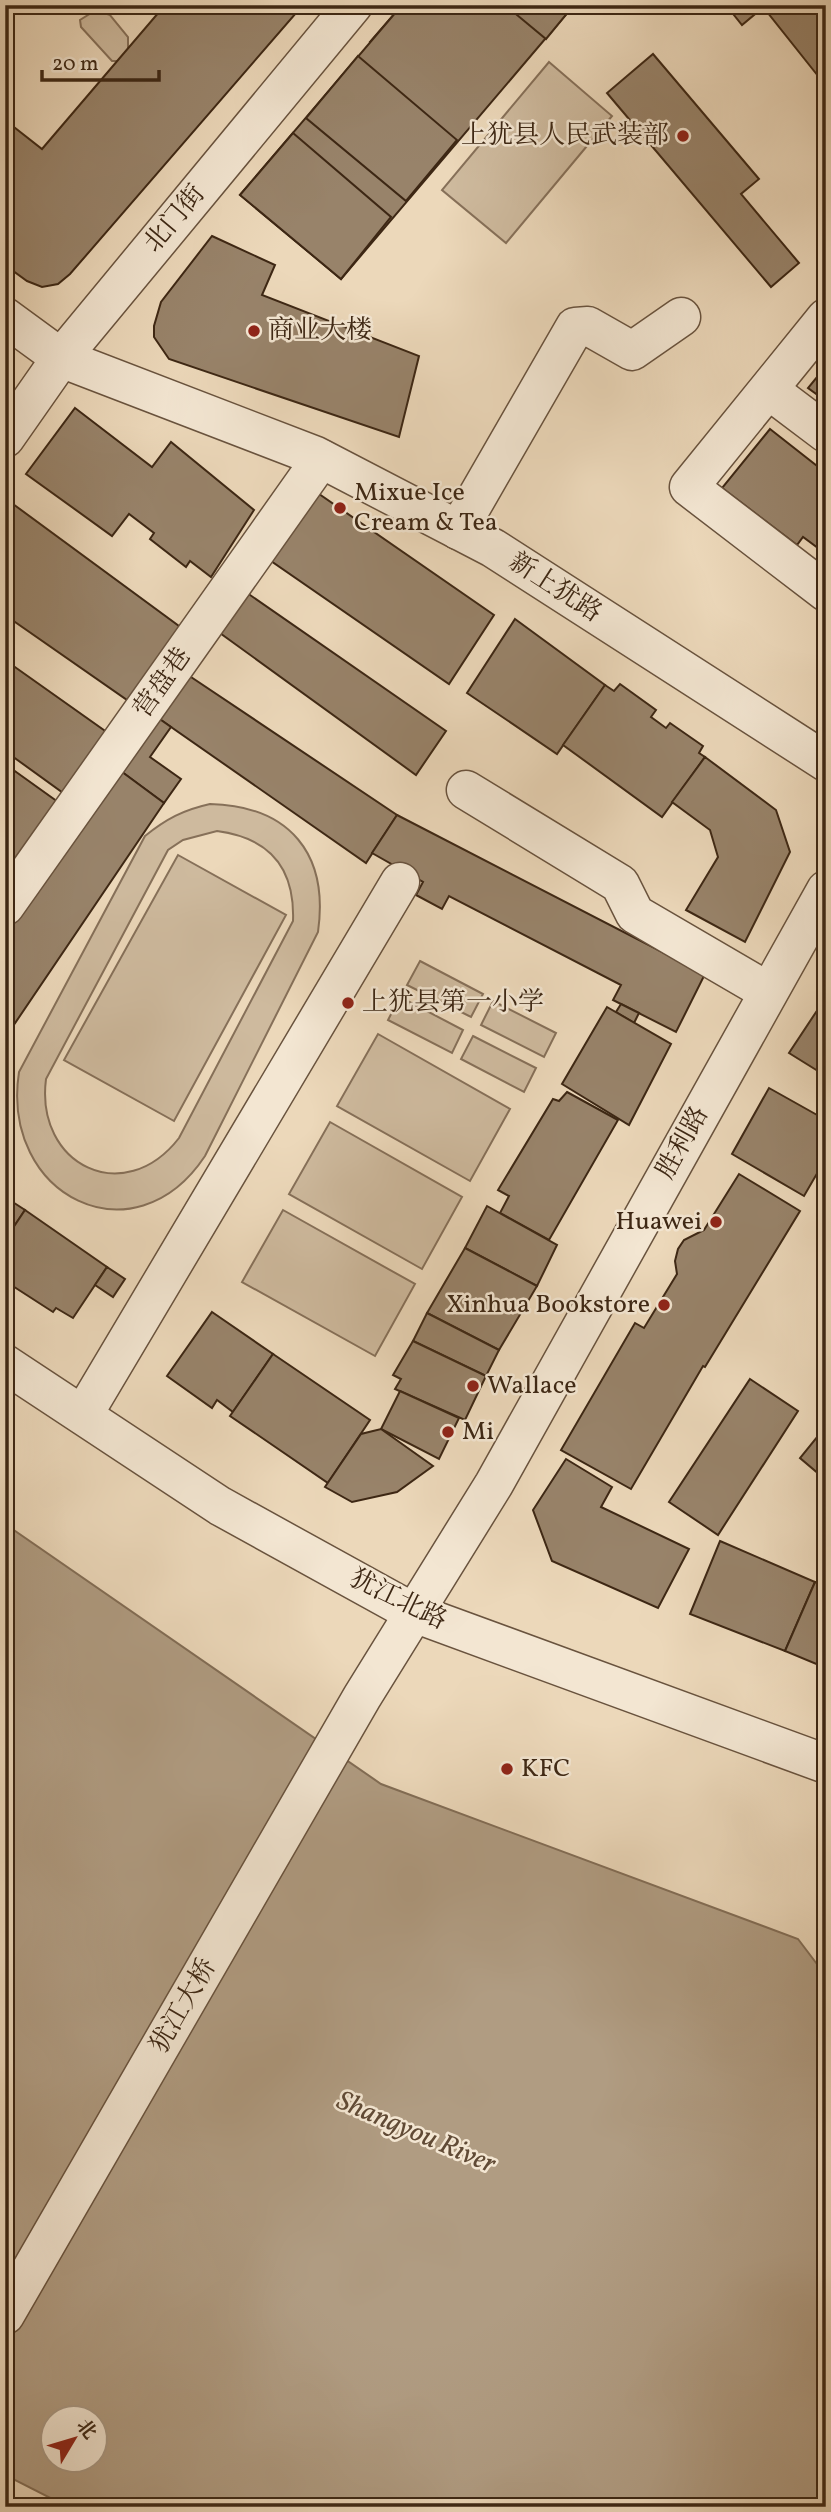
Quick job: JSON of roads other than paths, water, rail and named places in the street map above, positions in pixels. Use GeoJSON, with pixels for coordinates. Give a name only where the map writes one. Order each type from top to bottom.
{"type":"FeatureCollection","features":[{"type":"Feature","properties":{"kind":"street","name":"北门街"},"geometry":{"type":"LineString","coordinates":[[5,439],[61,358],[353,5]]}},
{"type":"Feature","properties":{"kind":"street","name":"新上犹路"},"geometry":{"type":"LineString","coordinates":[[5,317],[61,358],[321,459],[493,548],[826,762]]}},
{"type":"Feature","properties":{"kind":"street"},"geometry":{"type":"LineString","coordinates":[[458,530],[575,327],[588,326],[632,351],[681,317]]}},
{"type":"Feature","properties":{"kind":"street"},"geometry":{"type":"LineString","coordinates":[[826,318],[689,487],[826,592]]}},
{"type":"Feature","properties":{"kind":"street"},"geometry":{"type":"LineString","coordinates":[[769,390],[826,433]]}},
{"type":"Feature","properties":{"kind":"street","name":"营盘巷"},"geometry":{"type":"LineString","coordinates":[[5,906],[321,459]]}},
{"type":"Feature","properties":{"kind":"street"},"geometry":{"type":"LineString","coordinates":[[466,790],[620,884],[635,914],[767,990]]}},
{"type":"Feature","properties":{"kind":"street"},"geometry":{"type":"LineString","coordinates":[[83,1415],[400,882]]}},
{"type":"Feature","properties":{"kind":"street","name":"胜利路"},"geometry":{"type":"LineString","coordinates":[[362,1697],[494,1484],[767,990],[826,890]]}},
{"type":"Feature","properties":{"kind":"street","name":"犹江北路"},"geometry":{"type":"LineString","coordinates":[[5,1364],[220,1506],[414,1613],[826,1764]]}},
{"type":"Feature","properties":{"kind":"street","name":"犹江大桥"},"geometry":{"type":"LineString","coordinates":[[5,2315],[362,1697]]}},
{"type":"Feature","properties":{"kind":"water","name":"Shangyou River"},"geometry":{"type":"Polygon","coordinates":[[[5,1524],[381,1784],[798,1939],[826,1976],[826,2507],[68,2507],[5,2475],[5,1524]]]}},
{"type":"Feature","properties":{"kind":"place","name":"上犹县人民武装部"},"geometry":{"type":"Point","coordinates":[683,136]}},
{"type":"Feature","properties":{"kind":"place","name":"商业大楼"},"geometry":{"type":"Point","coordinates":[254,331]}},
{"type":"Feature","properties":{"kind":"place","name":"Mixue Ice Cream & Tea"},"geometry":{"type":"Point","coordinates":[340,508]}},
{"type":"Feature","properties":{"kind":"place","name":"上犹县第一小学"},"geometry":{"type":"Point","coordinates":[348,1003]}},
{"type":"Feature","properties":{"kind":"place","name":"Huawei"},"geometry":{"type":"Point","coordinates":[716,1222]}},
{"type":"Feature","properties":{"kind":"place","name":"Xinhua Bookstore"},"geometry":{"type":"Point","coordinates":[664,1305]}},
{"type":"Feature","properties":{"kind":"place","name":"Wallace"},"geometry":{"type":"Point","coordinates":[473,1386]}},
{"type":"Feature","properties":{"kind":"place","name":"Mi"},"geometry":{"type":"Point","coordinates":[448,1432]}},
{"type":"Feature","properties":{"kind":"place","name":"KFC"},"geometry":{"type":"Point","coordinates":[507,1769]}}]}
